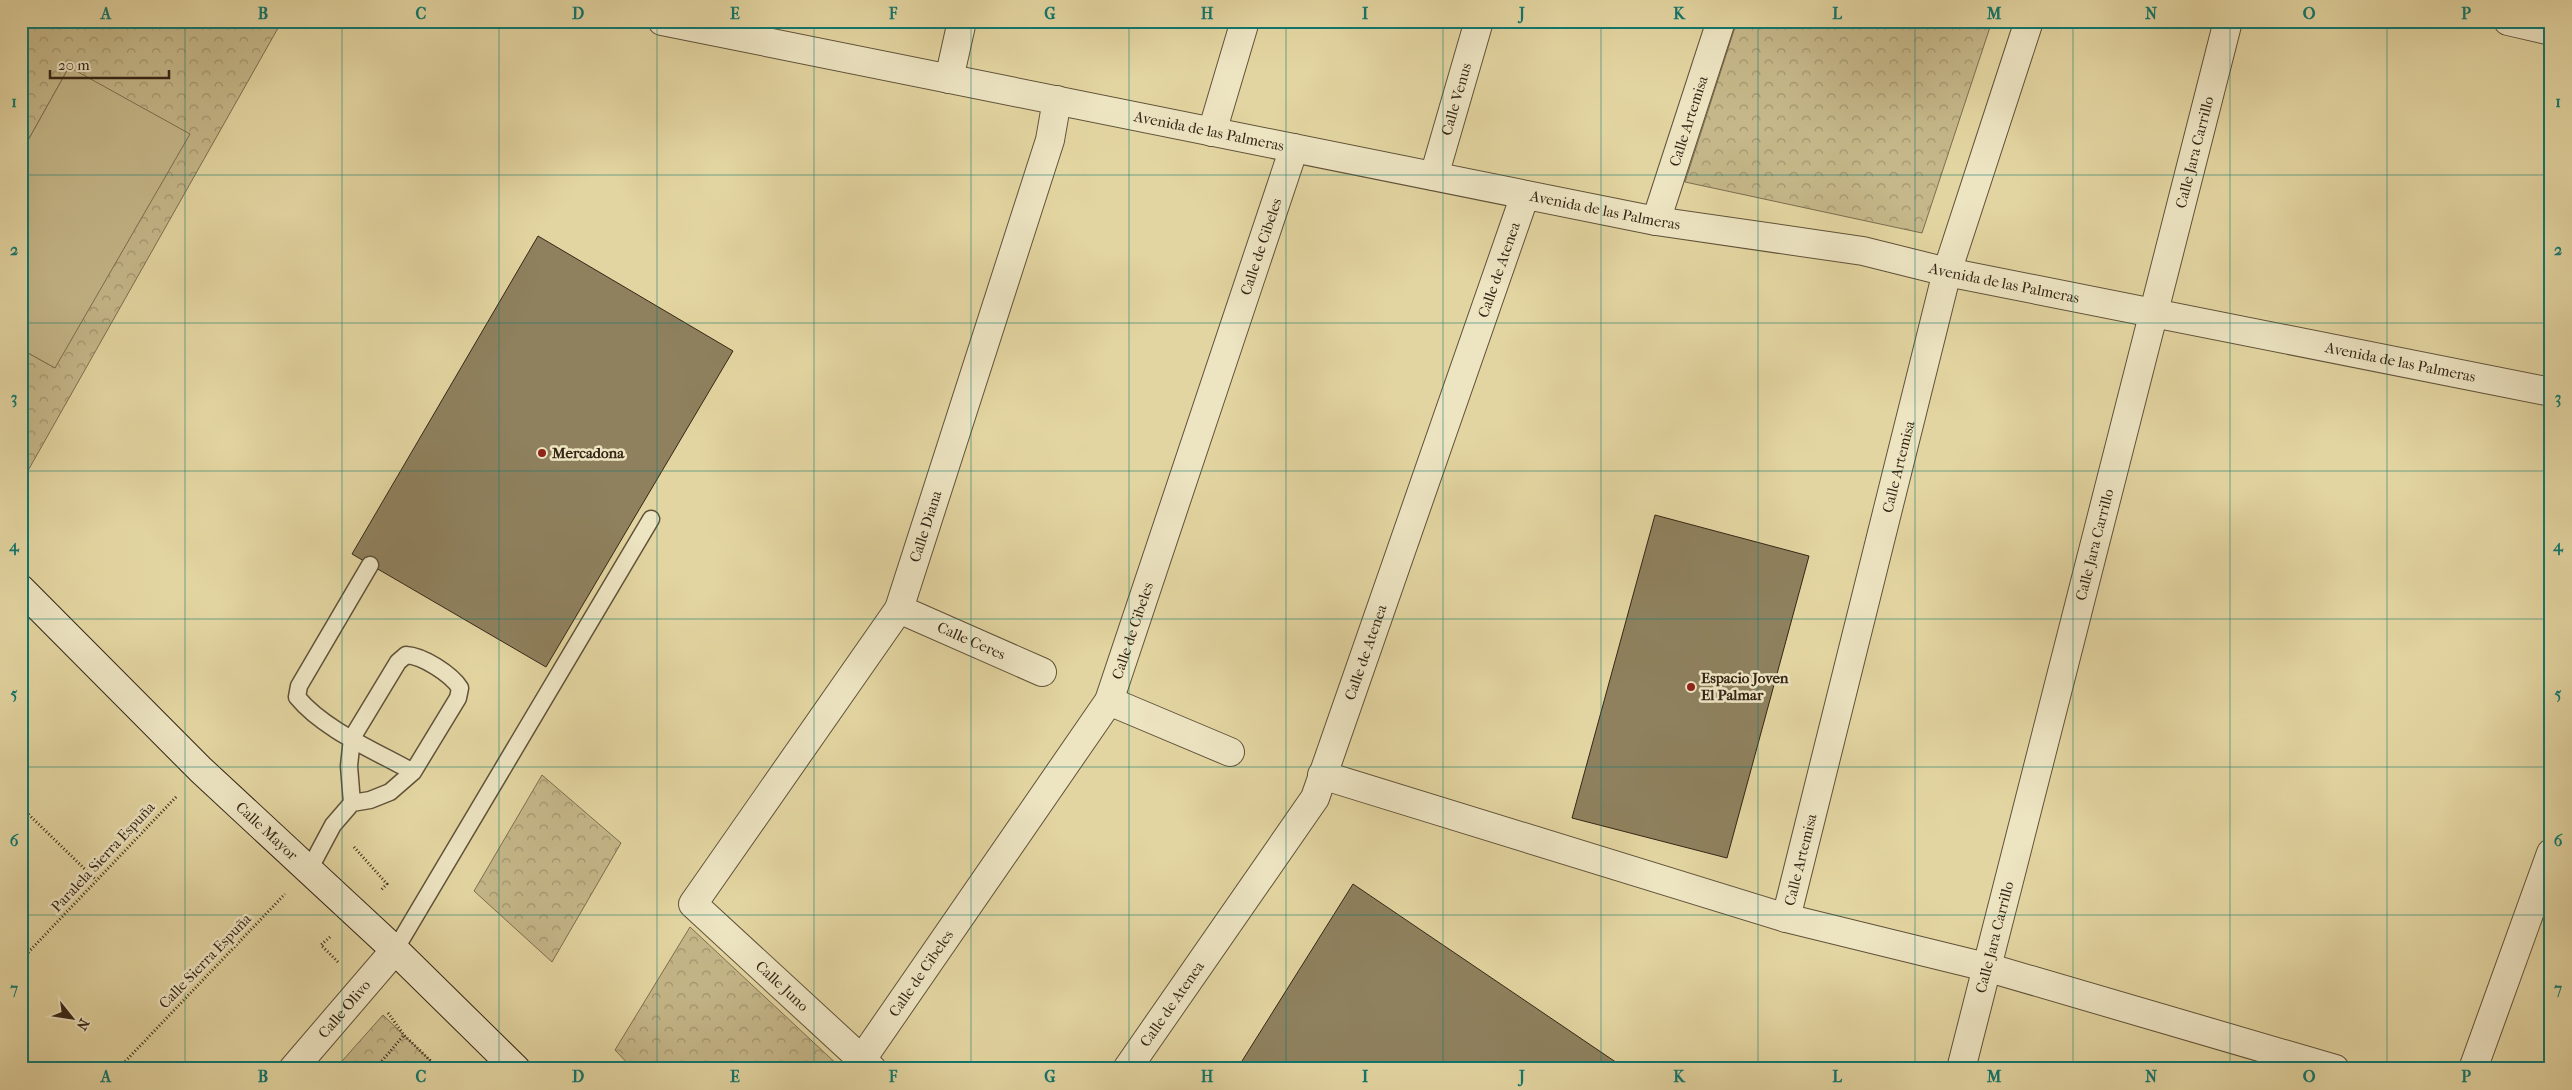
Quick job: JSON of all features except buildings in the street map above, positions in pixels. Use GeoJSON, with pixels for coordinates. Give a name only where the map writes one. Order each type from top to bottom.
{"type":"FeatureCollection","features":[{"type":"Feature","properties":{"kind":"street","name":"Avenida de las Palmeras"},"geometry":{"type":"LineString","coordinates":[[662,21],[1656,221],[1864,251],[1947,272],[2551,392]]}},
{"type":"Feature","properties":{"kind":"street"},"geometry":{"type":"LineString","coordinates":[[949,79],[962,21]]}},
{"type":"Feature","properties":{"kind":"street"},"geometry":{"type":"LineString","coordinates":[[1212,132],[1245,21]]}},
{"type":"Feature","properties":{"kind":"street","name":"Calle Venus"},"geometry":{"type":"LineString","coordinates":[[1434,176],[1479,21]]}},
{"type":"Feature","properties":{"kind":"street","name":"Calle Artemisa"},"geometry":{"type":"LineString","coordinates":[[1656,221],[1722,21]]}},
{"type":"Feature","properties":{"kind":"street","name":"Calle Artemisa"},"geometry":{"type":"LineString","coordinates":[[1786,918],[1947,272],[2029,21]]}},
{"type":"Feature","properties":{"kind":"street","name":"Calle Jara Carrillo"},"geometry":{"type":"LineString","coordinates":[[1962,1069],[1986,968],[2228,21]]}},
{"type":"Feature","properties":{"kind":"street"},"geometry":{"type":"LineString","coordinates":[[2508,21],[2551,31]]}},
{"type":"Feature","properties":{"kind":"street","name":"Calle Diana"},"geometry":{"type":"LineString","coordinates":[[693,904],[899,609],[1050,140],[1057,100]]}},
{"type":"Feature","properties":{"kind":"street","name":"Calle de Cibeles"},"geometry":{"type":"LineString","coordinates":[[867,1064],[1109,701],[1294,148]]}},
{"type":"Feature","properties":{"kind":"street","name":"Calle de Atenea"},"geometry":{"type":"LineString","coordinates":[[1127,1069],[1314,798],[1525,195]]}},
{"type":"Feature","properties":{"kind":"street","name":"Calle Mayor"},"geometry":{"type":"LineString","coordinates":[[21,589],[202,770],[395,950],[516,1069]]}},
{"type":"Feature","properties":{"kind":"street","name":"Calle Ceres"},"geometry":{"type":"LineString","coordinates":[[899,609],[1042,672]]}},
{"type":"Feature","properties":{"kind":"street"},"geometry":{"type":"LineString","coordinates":[[1109,701],[1230,752]]}},
{"type":"Feature","properties":{"kind":"street"},"geometry":{"type":"LineString","coordinates":[[1322,775],[1786,918],[1986,968],[2335,1069]]}},
{"type":"Feature","properties":{"kind":"street"},"geometry":{"type":"LineString","coordinates":[[2474,1069],[2551,853]]}},
{"type":"Feature","properties":{"kind":"street","name":"Calle Juno"},"geometry":{"type":"LineString","coordinates":[[693,904],[867,1064]]}},
{"type":"Feature","properties":{"kind":"street","name":"Calle Olivo"},"geometry":{"type":"LineString","coordinates":[[293,1069],[395,950]]}},
{"type":"Feature","properties":{"kind":"lane"},"geometry":{"type":"LineString","coordinates":[[395,950],[652,519]]}},
{"type":"Feature","properties":{"kind":"lane"},"geometry":{"type":"LineString","coordinates":[[370,565],[299,686],[297,697],[313,714],[413,772]]}},
{"type":"Feature","properties":{"kind":"lane"},"geometry":{"type":"LineString","coordinates":[[309,870],[333,825],[352,803],[370,800],[390,792],[413,772],[458,698],[460,688],[456,680],[415,656],[406,655],[398,662],[352,738],[349,766],[352,803]]}},
{"type":"Feature","properties":{"kind":"path","name":"Paralela Sierra Espuña"},"geometry":{"type":"LineString","coordinates":[[21,960],[202,770]]}},
{"type":"Feature","properties":{"kind":"path"},"geometry":{"type":"LineString","coordinates":[[21,807],[96,880]]}},
{"type":"Feature","properties":{"kind":"path","name":"Calle Sierra Espuña"},"geometry":{"type":"LineString","coordinates":[[118,1069],[309,870]]}},
{"type":"Feature","properties":{"kind":"path"},"geometry":{"type":"LineString","coordinates":[[375,1069],[404,1035]]}},
{"type":"Feature","properties":{"kind":"green space"},"geometry":{"type":"Polygon","coordinates":[[[21,21],[282,21],[21,483],[21,349],[55,368],[69,67],[21,153],[21,21]]]}},
{"type":"Feature","properties":{"kind":"green space"},"geometry":{"type":"Polygon","coordinates":[[[1737,21],[1992,21],[1922,233],[1685,182],[1737,21]]]}},
{"type":"Feature","properties":{"kind":"green space"},"geometry":{"type":"Polygon","coordinates":[[[69,67],[190,134],[55,368],[21,349],[21,153],[69,67]]]}},
{"type":"Feature","properties":{"kind":"green space"},"geometry":{"type":"Polygon","coordinates":[[[542,775],[621,843],[552,962],[474,891],[542,775]]]}},
{"type":"Feature","properties":{"kind":"green space"},"geometry":{"type":"Polygon","coordinates":[[[690,927],[842,1069],[633,1069],[615,1050],[690,927]]]}},
{"type":"Feature","properties":{"kind":"green space"},"geometry":{"type":"Polygon","coordinates":[[[383,1015],[439,1069],[335,1069],[383,1015]]]}},
{"type":"Feature","properties":{"kind":"place","name":"Mercadona"},"geometry":{"type":"Point","coordinates":[542,453]}},
{"type":"Feature","properties":{"kind":"place","name":"Espacio Joven El Palmar"},"geometry":{"type":"Point","coordinates":[1691,687]}}]}
